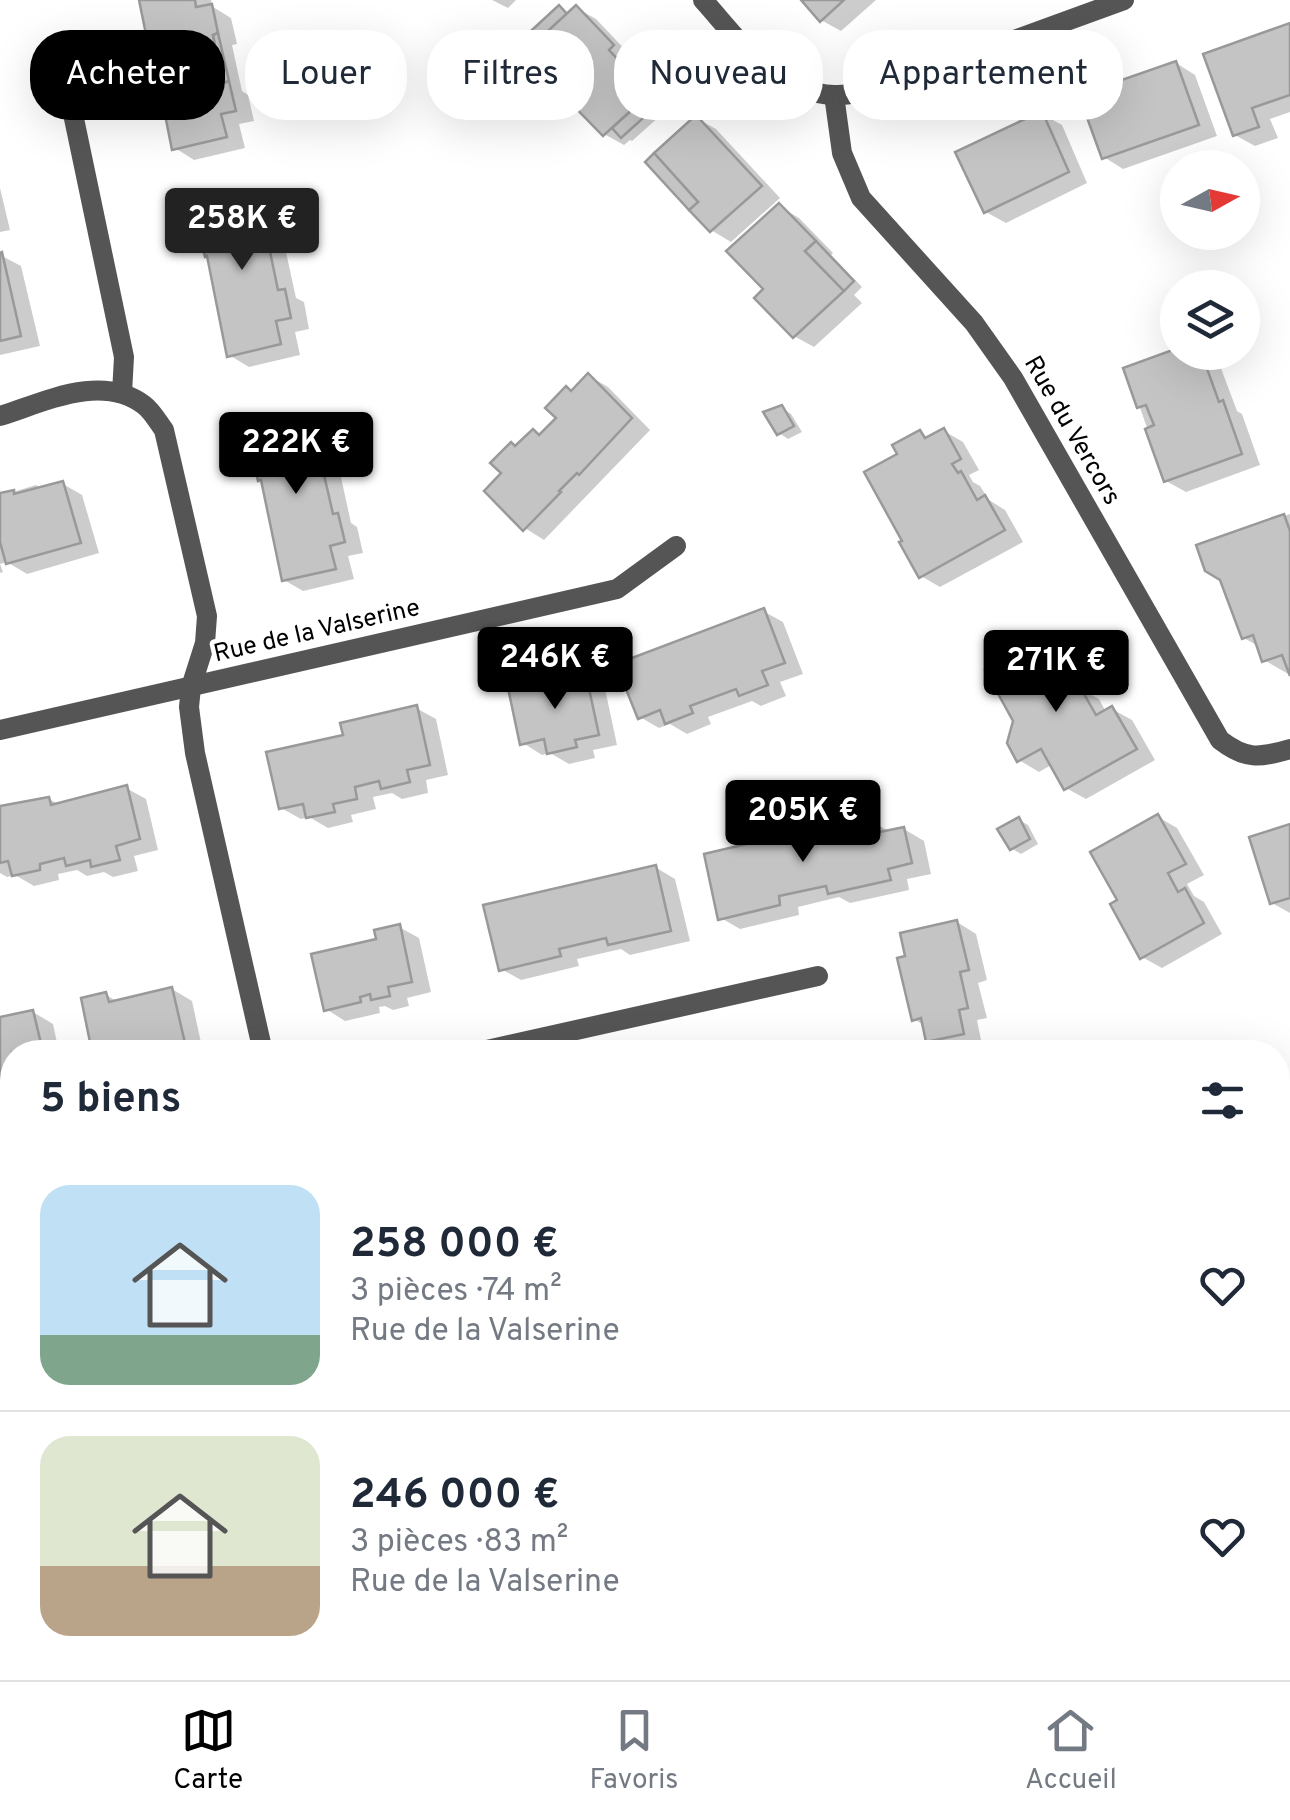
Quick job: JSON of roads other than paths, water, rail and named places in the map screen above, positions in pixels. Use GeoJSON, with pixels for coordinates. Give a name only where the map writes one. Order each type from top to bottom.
{"type":"FeatureCollection","features":[{"type":"Feature","properties":{"kind":"street"},"geometry":{"type":"LineString","coordinates":[[703,0],[776,77],[799,88],[834,95],[896,83],[1124,0]]}},
{"type":"Feature","properties":{"kind":"street","name":"Rue du Vercors"},"geometry":{"type":"LineString","coordinates":[[834,95],[842,153],[861,198],[974,323],[1013,378],[1220,740],[1250,757],[1290,749]]}},
{"type":"Feature","properties":{"kind":"street"},"geometry":{"type":"LineString","coordinates":[[0,416],[81,390],[122,393],[124,357],[74,120]]}},
{"type":"Feature","properties":{"kind":"street","name":"Rue de la Valserine"},"geometry":{"type":"LineString","coordinates":[[122,393],[147,407],[164,430],[207,616],[205,643],[189,707],[195,753],[260,1040]]}},
{"type":"Feature","properties":{"kind":"street","name":"Rue de la Valserine"},"geometry":{"type":"LineString","coordinates":[[0,730],[617,588],[676,546]]}},
{"type":"Feature","properties":{"kind":"street"},"geometry":{"type":"LineString","coordinates":[[532,1040],[818,976]]}}]}
